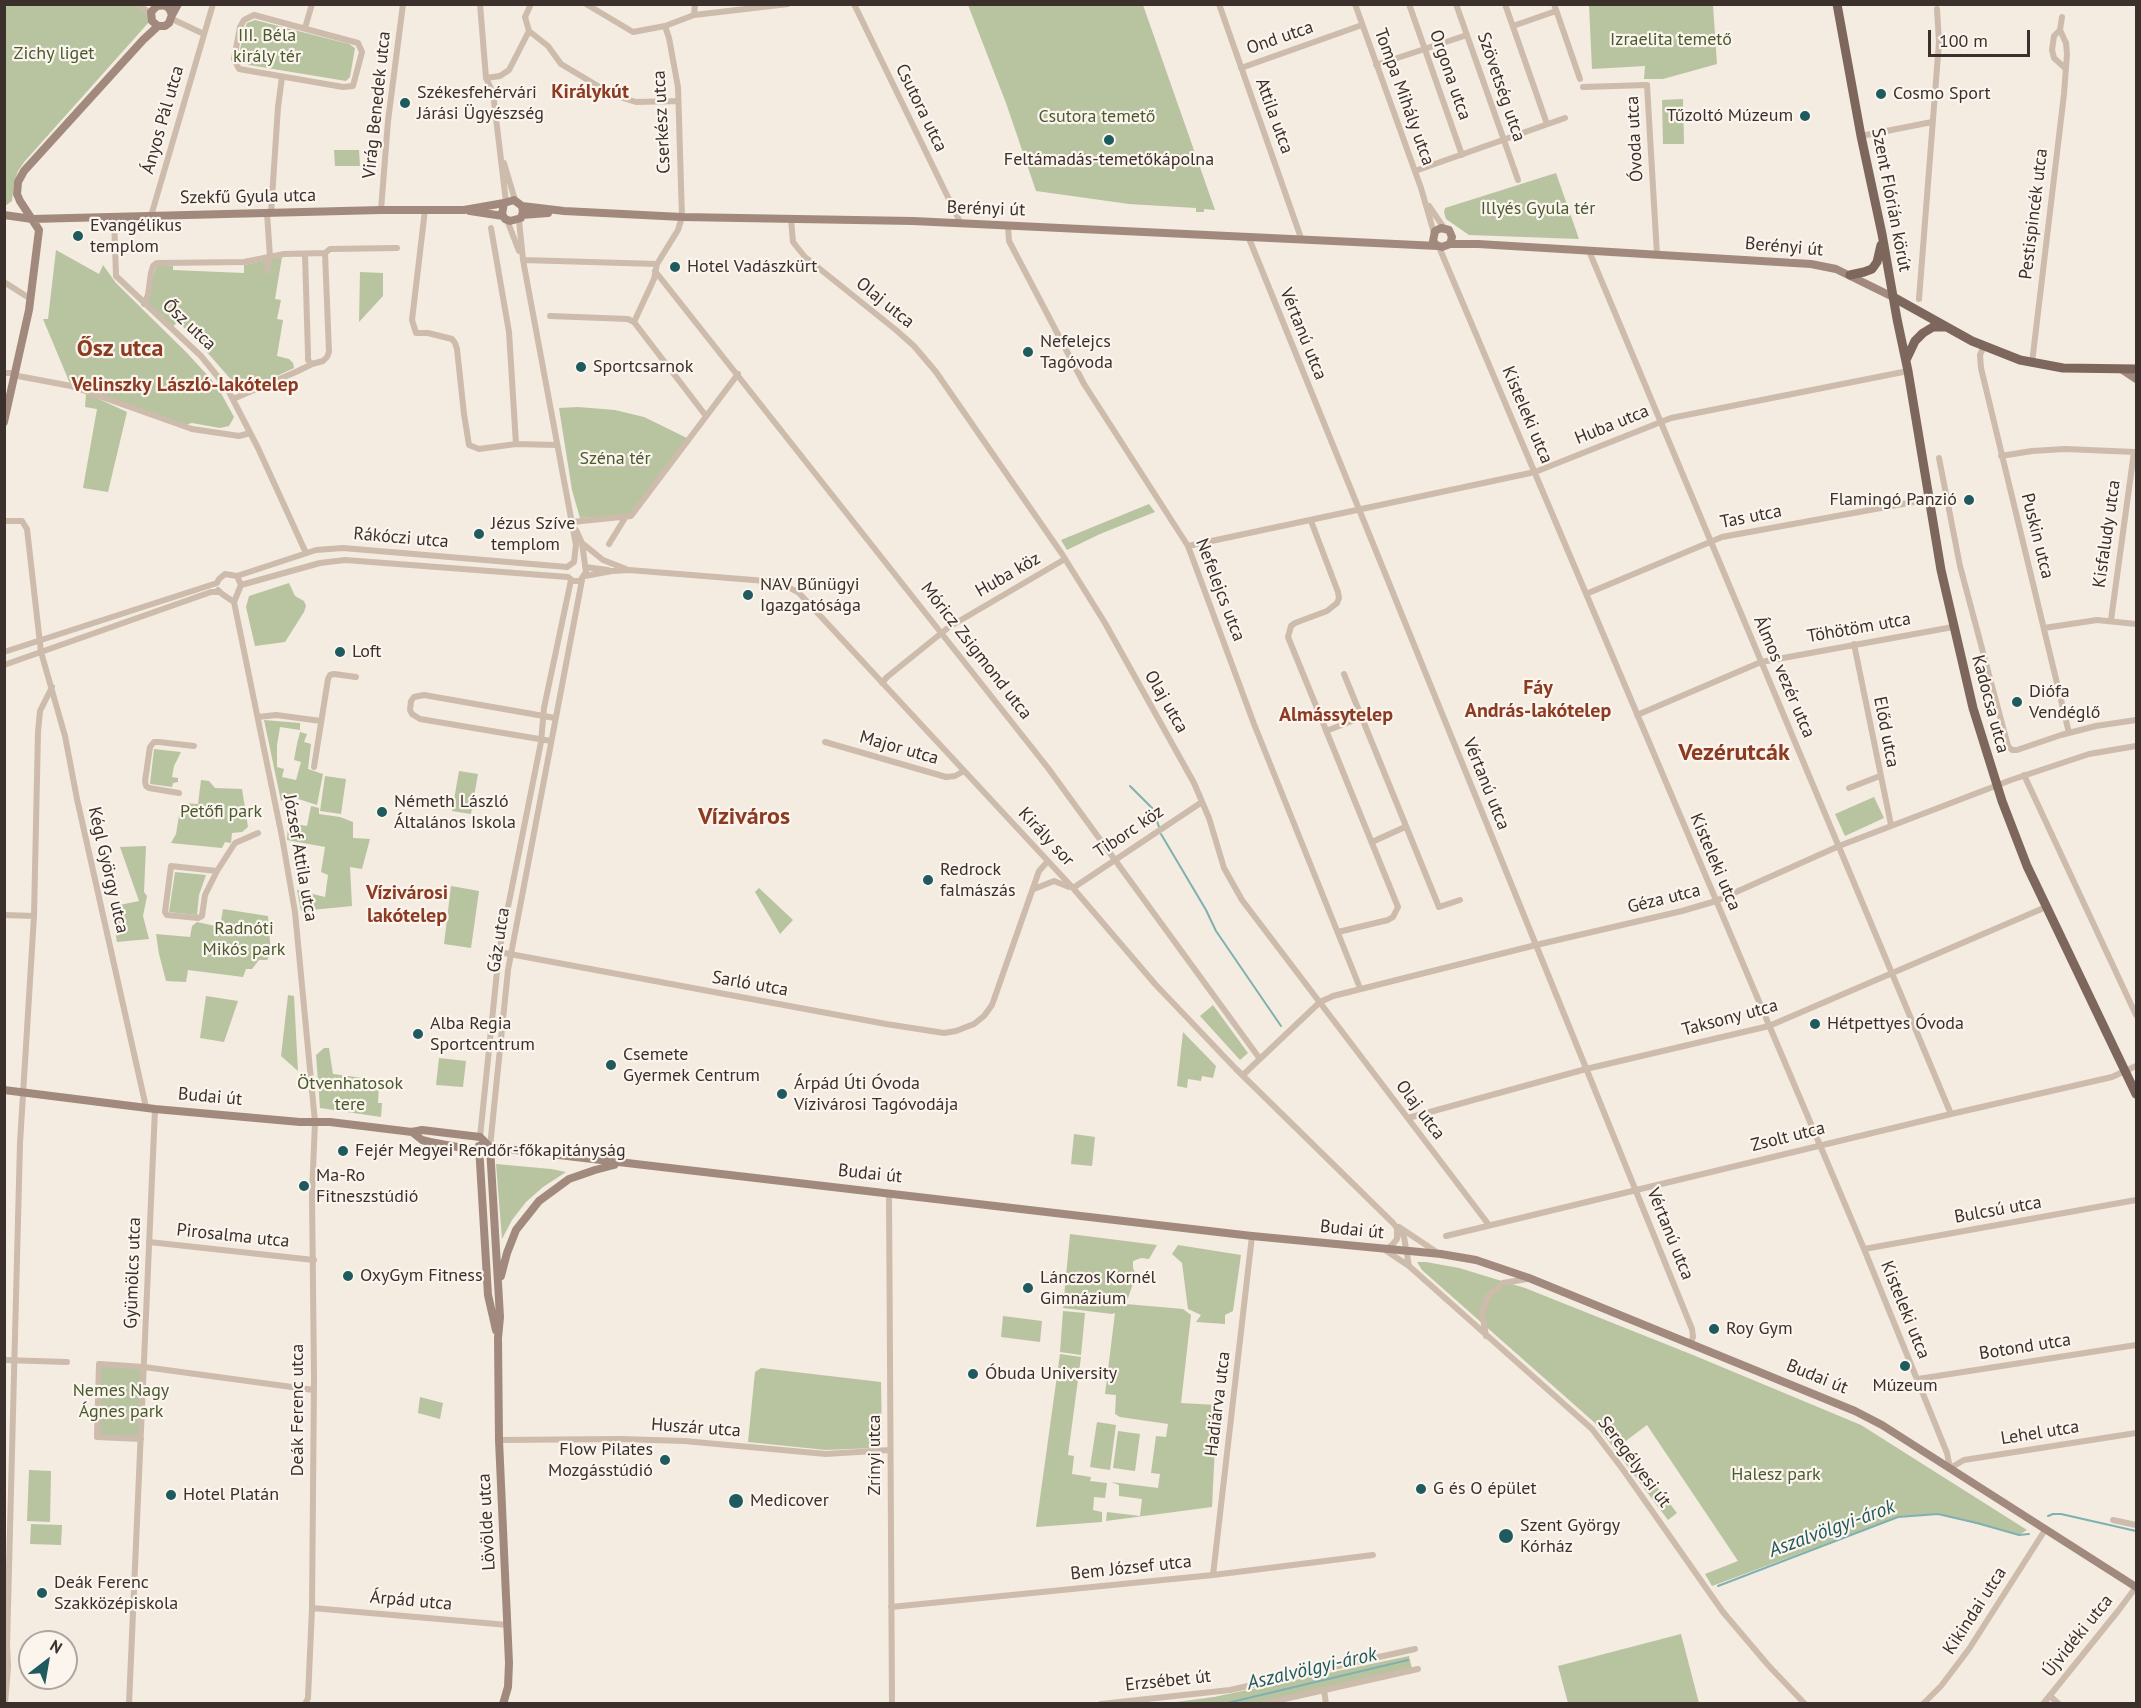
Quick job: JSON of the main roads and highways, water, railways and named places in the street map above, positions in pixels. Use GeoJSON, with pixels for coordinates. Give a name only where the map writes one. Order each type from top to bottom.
{"type":"FeatureCollection","features":[{"type":"Feature","properties":{"kind":"main road"},"geometry":{"type":"LineString","coordinates":[[153,21],[165,26],[178,4]]}},
{"type":"Feature","properties":{"kind":"main road","name":"Szent Flórián körút"},"geometry":{"type":"LineString","coordinates":[[1837,4],[1893,297]]}},
{"type":"Feature","properties":{"kind":"main road"},"geometry":{"type":"LineString","coordinates":[[4,422],[10,374],[29,310],[39,230],[17,194],[18,182],[24,171],[143,40],[153,21],[153,8],[164,5],[169,8],[172,17]]}},
{"type":"Feature","properties":{"kind":"main road"},"geometry":{"type":"LineString","coordinates":[[505,202],[501,210],[505,218]]}},
{"type":"Feature","properties":{"kind":"main road","name":"Szekfű Gyula utca"},"geometry":{"type":"LineString","coordinates":[[4,215],[32,219],[464,210],[505,202]]}},
{"type":"Feature","properties":{"kind":"main road","name":"Berényi út"},"geometry":{"type":"LineString","coordinates":[[505,202],[564,211],[682,218],[913,221],[961,225],[1301,238],[1339,242],[1438,246],[1478,244],[1810,264],[1836,269],[1850,275],[1984,346],[2032,363],[2063,368],[2136,369]]}},
{"type":"Feature","properties":{"kind":"main road"},"geometry":{"type":"LineString","coordinates":[[519,203],[520,218]]}},
{"type":"Feature","properties":{"kind":"main road","name":"Szekfű Gyula utca"},"geometry":{"type":"LineString","coordinates":[[464,210],[505,218]]}},
{"type":"Feature","properties":{"kind":"main road","name":"Berényi út"},"geometry":{"type":"LineString","coordinates":[[505,218],[513,222],[520,218],[564,211]]}},
{"type":"Feature","properties":{"kind":"main road"},"geometry":{"type":"LineString","coordinates":[[4,414],[26,296],[32,219]]}},
{"type":"Feature","properties":{"kind":"main road","name":"Berényi út"},"geometry":{"type":"LineString","coordinates":[[1406,243],[1425,239],[1437,229],[1447,230],[1478,244]]}},
{"type":"Feature","properties":{"kind":"main road"},"geometry":{"type":"LineString","coordinates":[[1447,230],[1452,238],[1449,245]]}},
{"type":"Feature","properties":{"kind":"main road"},"geometry":{"type":"LineString","coordinates":[[1434,233],[1433,241],[1438,246]]}},
{"type":"Feature","properties":{"kind":"main road"},"geometry":{"type":"LineString","coordinates":[[1850,275],[1869,271],[1875,266],[1880,254],[1882,234]]}},
{"type":"Feature","properties":{"kind":"main road","name":"Kadocsa utca"},"geometry":{"type":"LineString","coordinates":[[1893,297],[1953,627],[1973,708],[1996,785],[2027,866],[2136,1094]]}},
{"type":"Feature","properties":{"kind":"main road"},"geometry":{"type":"LineString","coordinates":[[1906,360],[1915,341],[1923,333],[1933,327],[1945,327]]}},
{"type":"Feature","properties":{"kind":"main road"},"geometry":{"type":"LineString","coordinates":[[2121,369],[2136,379]]}},
{"type":"Feature","properties":{"kind":"main road","name":"Budai út"},"geometry":{"type":"LineString","coordinates":[[4,1090],[151,1108],[412,1132],[422,1130],[480,1137]]}},
{"type":"Feature","properties":{"kind":"main road","name":"Budai út"},"geometry":{"type":"LineString","coordinates":[[412,1132],[422,1140],[479,1151],[490,1147],[1252,1236],[1441,1254],[1476,1260],[1529,1278],[1855,1411],[1950,1468],[2136,1587]]}},
{"type":"Feature","properties":{"kind":"main road"},"geometry":{"type":"LineString","coordinates":[[480,1137],[490,1147]]}},
{"type":"Feature","properties":{"kind":"main road","name":"Lövölde utca"},"geometry":{"type":"LineString","coordinates":[[480,1137],[488,1295],[498,1338]]}},
{"type":"Feature","properties":{"kind":"main road","name":"Lövölde utca"},"geometry":{"type":"LineString","coordinates":[[490,1147],[500,1317],[498,1338],[499,1440],[508,1625],[509,1675],[503,1704]]}},
{"type":"Feature","properties":{"kind":"main road","name":"Lövölde utca"},"geometry":{"type":"LineString","coordinates":[[498,1290],[513,1237],[521,1222],[539,1201],[560,1185],[579,1175],[623,1163]]}},
{"type":"Feature","properties":{"kind":"waterway"},"geometry":{"type":"LineString","coordinates":[[1130,786],[1153,809],[1159,827]]}},
{"type":"Feature","properties":{"kind":"waterway"},"geometry":{"type":"LineString","coordinates":[[1161,834],[1216,931],[1281,1026]]}},
{"type":"Feature","properties":{"kind":"waterway","name":"Aszalvölgyi-árok"},"geometry":{"type":"LineString","coordinates":[[1718,1586],[1898,1517],[1938,1514],[2019,1535],[2029,1534]]}},
{"type":"Feature","properties":{"kind":"waterway","name":"Aszalvölgyi-árok"},"geometry":{"type":"LineString","coordinates":[[2048,1516],[2061,1514],[2136,1531]]}},
{"type":"Feature","properties":{"kind":"waterway","name":"Aszalvölgyi-árok"},"geometry":{"type":"LineString","coordinates":[[1223,1704],[1408,1660]]}},
{"type":"Feature","properties":{"kind":"place","name":"Cosmo Sport"},"geometry":{"type":"Point","coordinates":[1881,94]}},
{"type":"Feature","properties":{"kind":"place","name":"Székesfehérvári Járási Ügyészség"},"geometry":{"type":"Point","coordinates":[405,103]}},
{"type":"Feature","properties":{"kind":"place","name":"Tűzoltó Múzeum"},"geometry":{"type":"Point","coordinates":[1805,116]}},
{"type":"Feature","properties":{"kind":"place","name":"Feltámadás-temetőkápolna"},"geometry":{"type":"Point","coordinates":[1109,140]}},
{"type":"Feature","properties":{"kind":"place","name":"Evangélikus templom"},"geometry":{"type":"Point","coordinates":[78,236]}},
{"type":"Feature","properties":{"kind":"place","name":"Hotel Vadászkürt"},"geometry":{"type":"Point","coordinates":[675,267]}},
{"type":"Feature","properties":{"kind":"place","name":"Nefelejcs Tagóvoda"},"geometry":{"type":"Point","coordinates":[1028,352]}},
{"type":"Feature","properties":{"kind":"place","name":"Sportcsarnok"},"geometry":{"type":"Point","coordinates":[581,367]}},
{"type":"Feature","properties":{"kind":"place","name":"Flamingó Panzió"},"geometry":{"type":"Point","coordinates":[1969,500]}},
{"type":"Feature","properties":{"kind":"place","name":"Jézus Szíve templom"},"geometry":{"type":"Point","coordinates":[479,534]}},
{"type":"Feature","properties":{"kind":"place","name":"NAV Bűnügyi Igazgatósága"},"geometry":{"type":"Point","coordinates":[748,595]}},
{"type":"Feature","properties":{"kind":"place","name":"Loft"},"geometry":{"type":"Point","coordinates":[340,652]}},
{"type":"Feature","properties":{"kind":"place","name":"Diófa Vendéglő"},"geometry":{"type":"Point","coordinates":[2017,702]}},
{"type":"Feature","properties":{"kind":"place","name":"Németh László Általános Iskola"},"geometry":{"type":"Point","coordinates":[382,812]}},
{"type":"Feature","properties":{"kind":"place","name":"Redrock falmászás"},"geometry":{"type":"Point","coordinates":[928,880]}},
{"type":"Feature","properties":{"kind":"place","name":"Hétpettyes Óvoda"},"geometry":{"type":"Point","coordinates":[1815,1024]}},
{"type":"Feature","properties":{"kind":"place","name":"Alba Regia Sportcentrum"},"geometry":{"type":"Point","coordinates":[418,1034]}},
{"type":"Feature","properties":{"kind":"place","name":"Csemete Gyermek Centrum"},"geometry":{"type":"Point","coordinates":[611,1065]}},
{"type":"Feature","properties":{"kind":"place","name":"Árpád Úti Óvoda Vízivárosi Tagóvodája"},"geometry":{"type":"Point","coordinates":[782,1094]}},
{"type":"Feature","properties":{"kind":"place","name":"Fejér Megyei Rendőr-főkapitányság"},"geometry":{"type":"Point","coordinates":[343,1151]}},
{"type":"Feature","properties":{"kind":"place","name":"Ma-Ro Fitneszstúdió"},"geometry":{"type":"Point","coordinates":[304,1186]}},
{"type":"Feature","properties":{"kind":"place","name":"OxyGym Fitness"},"geometry":{"type":"Point","coordinates":[348,1276]}},
{"type":"Feature","properties":{"kind":"place","name":"Lánczos Kornél Gimnázium"},"geometry":{"type":"Point","coordinates":[1028,1288]}},
{"type":"Feature","properties":{"kind":"place","name":"Roy Gym"},"geometry":{"type":"Point","coordinates":[1714,1329]}},
{"type":"Feature","properties":{"kind":"place","name":"Múzeum"},"geometry":{"type":"Point","coordinates":[1905,1366]}},
{"type":"Feature","properties":{"kind":"place","name":"Óbuda University"},"geometry":{"type":"Point","coordinates":[973,1374]}},
{"type":"Feature","properties":{"kind":"place","name":"Flow Pilates Mozgásstúdió"},"geometry":{"type":"Point","coordinates":[665,1460]}},
{"type":"Feature","properties":{"kind":"place","name":"G és O épület"},"geometry":{"type":"Point","coordinates":[1421,1489]}},
{"type":"Feature","properties":{"kind":"place","name":"Hotel Platán"},"geometry":{"type":"Point","coordinates":[171,1495]}},
{"type":"Feature","properties":{"kind":"place","name":"Medicover"},"geometry":{"type":"Point","coordinates":[736,1501]}},
{"type":"Feature","properties":{"kind":"place","name":"Szent György Kórház"},"geometry":{"type":"Point","coordinates":[1506,1536]}},
{"type":"Feature","properties":{"kind":"place","name":"Deák Ferenc Szakközépiskola"},"geometry":{"type":"Point","coordinates":[42,1593]}},
{"type":"Feature","properties":{"kind":"district","name":"Királykút"},"geometry":{"type":"Point","coordinates":[590,92]}},
{"type":"Feature","properties":{"kind":"district","name":"Ősz utca"},"geometry":{"type":"Point","coordinates":[120,349]}},
{"type":"Feature","properties":{"kind":"district","name":"Velinszky László-lakótelep"},"geometry":{"type":"Point","coordinates":[185,385]}},
{"type":"Feature","properties":{"kind":"district","name":"Fáy András-lakótelep"},"geometry":{"type":"Point","coordinates":[1538,700]}},
{"type":"Feature","properties":{"kind":"district","name":"Almássytelep"},"geometry":{"type":"Point","coordinates":[1336,715]}},
{"type":"Feature","properties":{"kind":"district","name":"Vezérutcák"},"geometry":{"type":"Point","coordinates":[1734,753]}},
{"type":"Feature","properties":{"kind":"district","name":"Víziváros"},"geometry":{"type":"Point","coordinates":[744,817]}},
{"type":"Feature","properties":{"kind":"district","name":"Vízivárosi lakótelep"},"geometry":{"type":"Point","coordinates":[407,904]}},
{"type":"Feature","properties":{"kind":"park label","name":"Izraelita temető"},"geometry":{"type":"Point","coordinates":[1671,40]}},
{"type":"Feature","properties":{"kind":"park label","name":"III. Béla király tér"},"geometry":{"type":"Point","coordinates":[267,46]}},
{"type":"Feature","properties":{"kind":"park label","name":"Zichy liget"},"geometry":{"type":"Point","coordinates":[54,54]}},
{"type":"Feature","properties":{"kind":"park label","name":"Csutora temető"},"geometry":{"type":"Point","coordinates":[1097,117]}},
{"type":"Feature","properties":{"kind":"park label","name":"Illyés Gyula tér"},"geometry":{"type":"Point","coordinates":[1538,209]}},
{"type":"Feature","properties":{"kind":"park label","name":"Széna tér"},"geometry":{"type":"Point","coordinates":[615,459]}},
{"type":"Feature","properties":{"kind":"park label","name":"Petőfi park"},"geometry":{"type":"Point","coordinates":[221,812]}},
{"type":"Feature","properties":{"kind":"park label","name":"Radnóti Mikós park"},"geometry":{"type":"Point","coordinates":[244,939]}},
{"type":"Feature","properties":{"kind":"park label","name":"Ötvenhatosok tere"},"geometry":{"type":"Point","coordinates":[350,1094]}},
{"type":"Feature","properties":{"kind":"park label","name":"Nemes Nagy Ágnes park"},"geometry":{"type":"Point","coordinates":[121,1401]}},
{"type":"Feature","properties":{"kind":"park label","name":"Halesz park"},"geometry":{"type":"Point","coordinates":[1776,1475]}}]}
